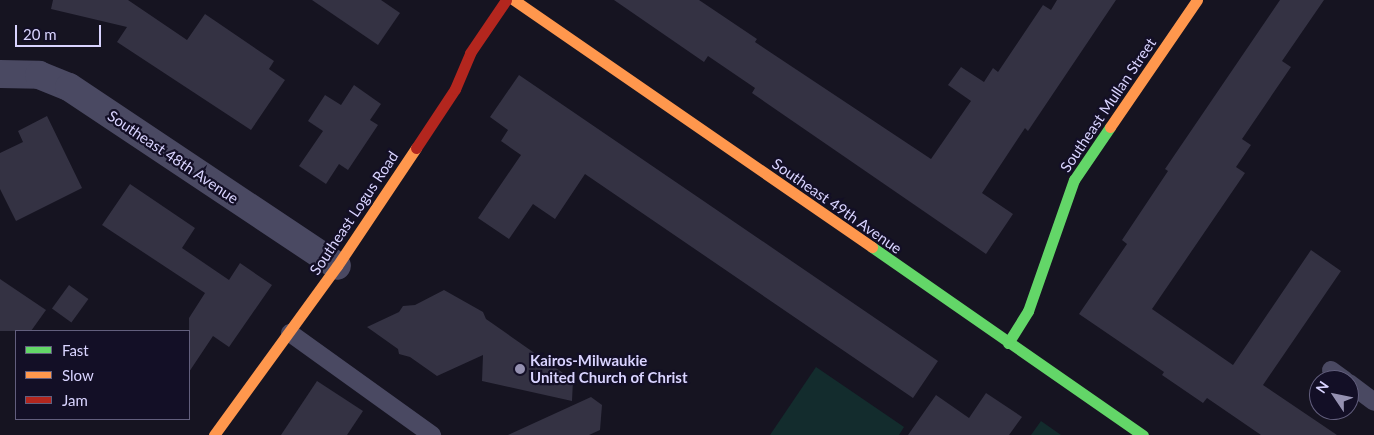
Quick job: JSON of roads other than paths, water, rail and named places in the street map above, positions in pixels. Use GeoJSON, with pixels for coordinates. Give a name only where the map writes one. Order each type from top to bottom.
{"type":"FeatureCollection","features":[{"type":"Feature","properties":{"kind":"street","name":"Southeast Logus Road"},"geometry":{"type":"LineString","coordinates":[[214,435],[337,266],[455,89],[470,53],[506,0]]}},
{"type":"Feature","properties":{"kind":"street","name":"Southeast 49th Avenue"},"geometry":{"type":"LineString","coordinates":[[514,0],[1143,435]]}},
{"type":"Feature","properties":{"kind":"street","name":"Southeast Mullan Street"},"geometry":{"type":"LineString","coordinates":[[1008,343],[1028,311],[1074,180],[1197,0]]}},
{"type":"Feature","properties":{"kind":"street","name":"Southeast 48th Avenue"},"geometry":{"type":"LineString","coordinates":[[0,74],[39,75],[69,88],[337,266]]}},
{"type":"Feature","properties":{"kind":"lane"},"geometry":{"type":"LineString","coordinates":[[290,333],[432,435]]}},
{"type":"Feature","properties":{"kind":"lane"},"geometry":{"type":"LineString","coordinates":[[1359,391],[1374,402]]}},
{"type":"Feature","properties":{"kind":"place","name":"Kairos-Milwaukie United Church of Christ"},"geometry":{"type":"Point","coordinates":[520,369]}}]}
